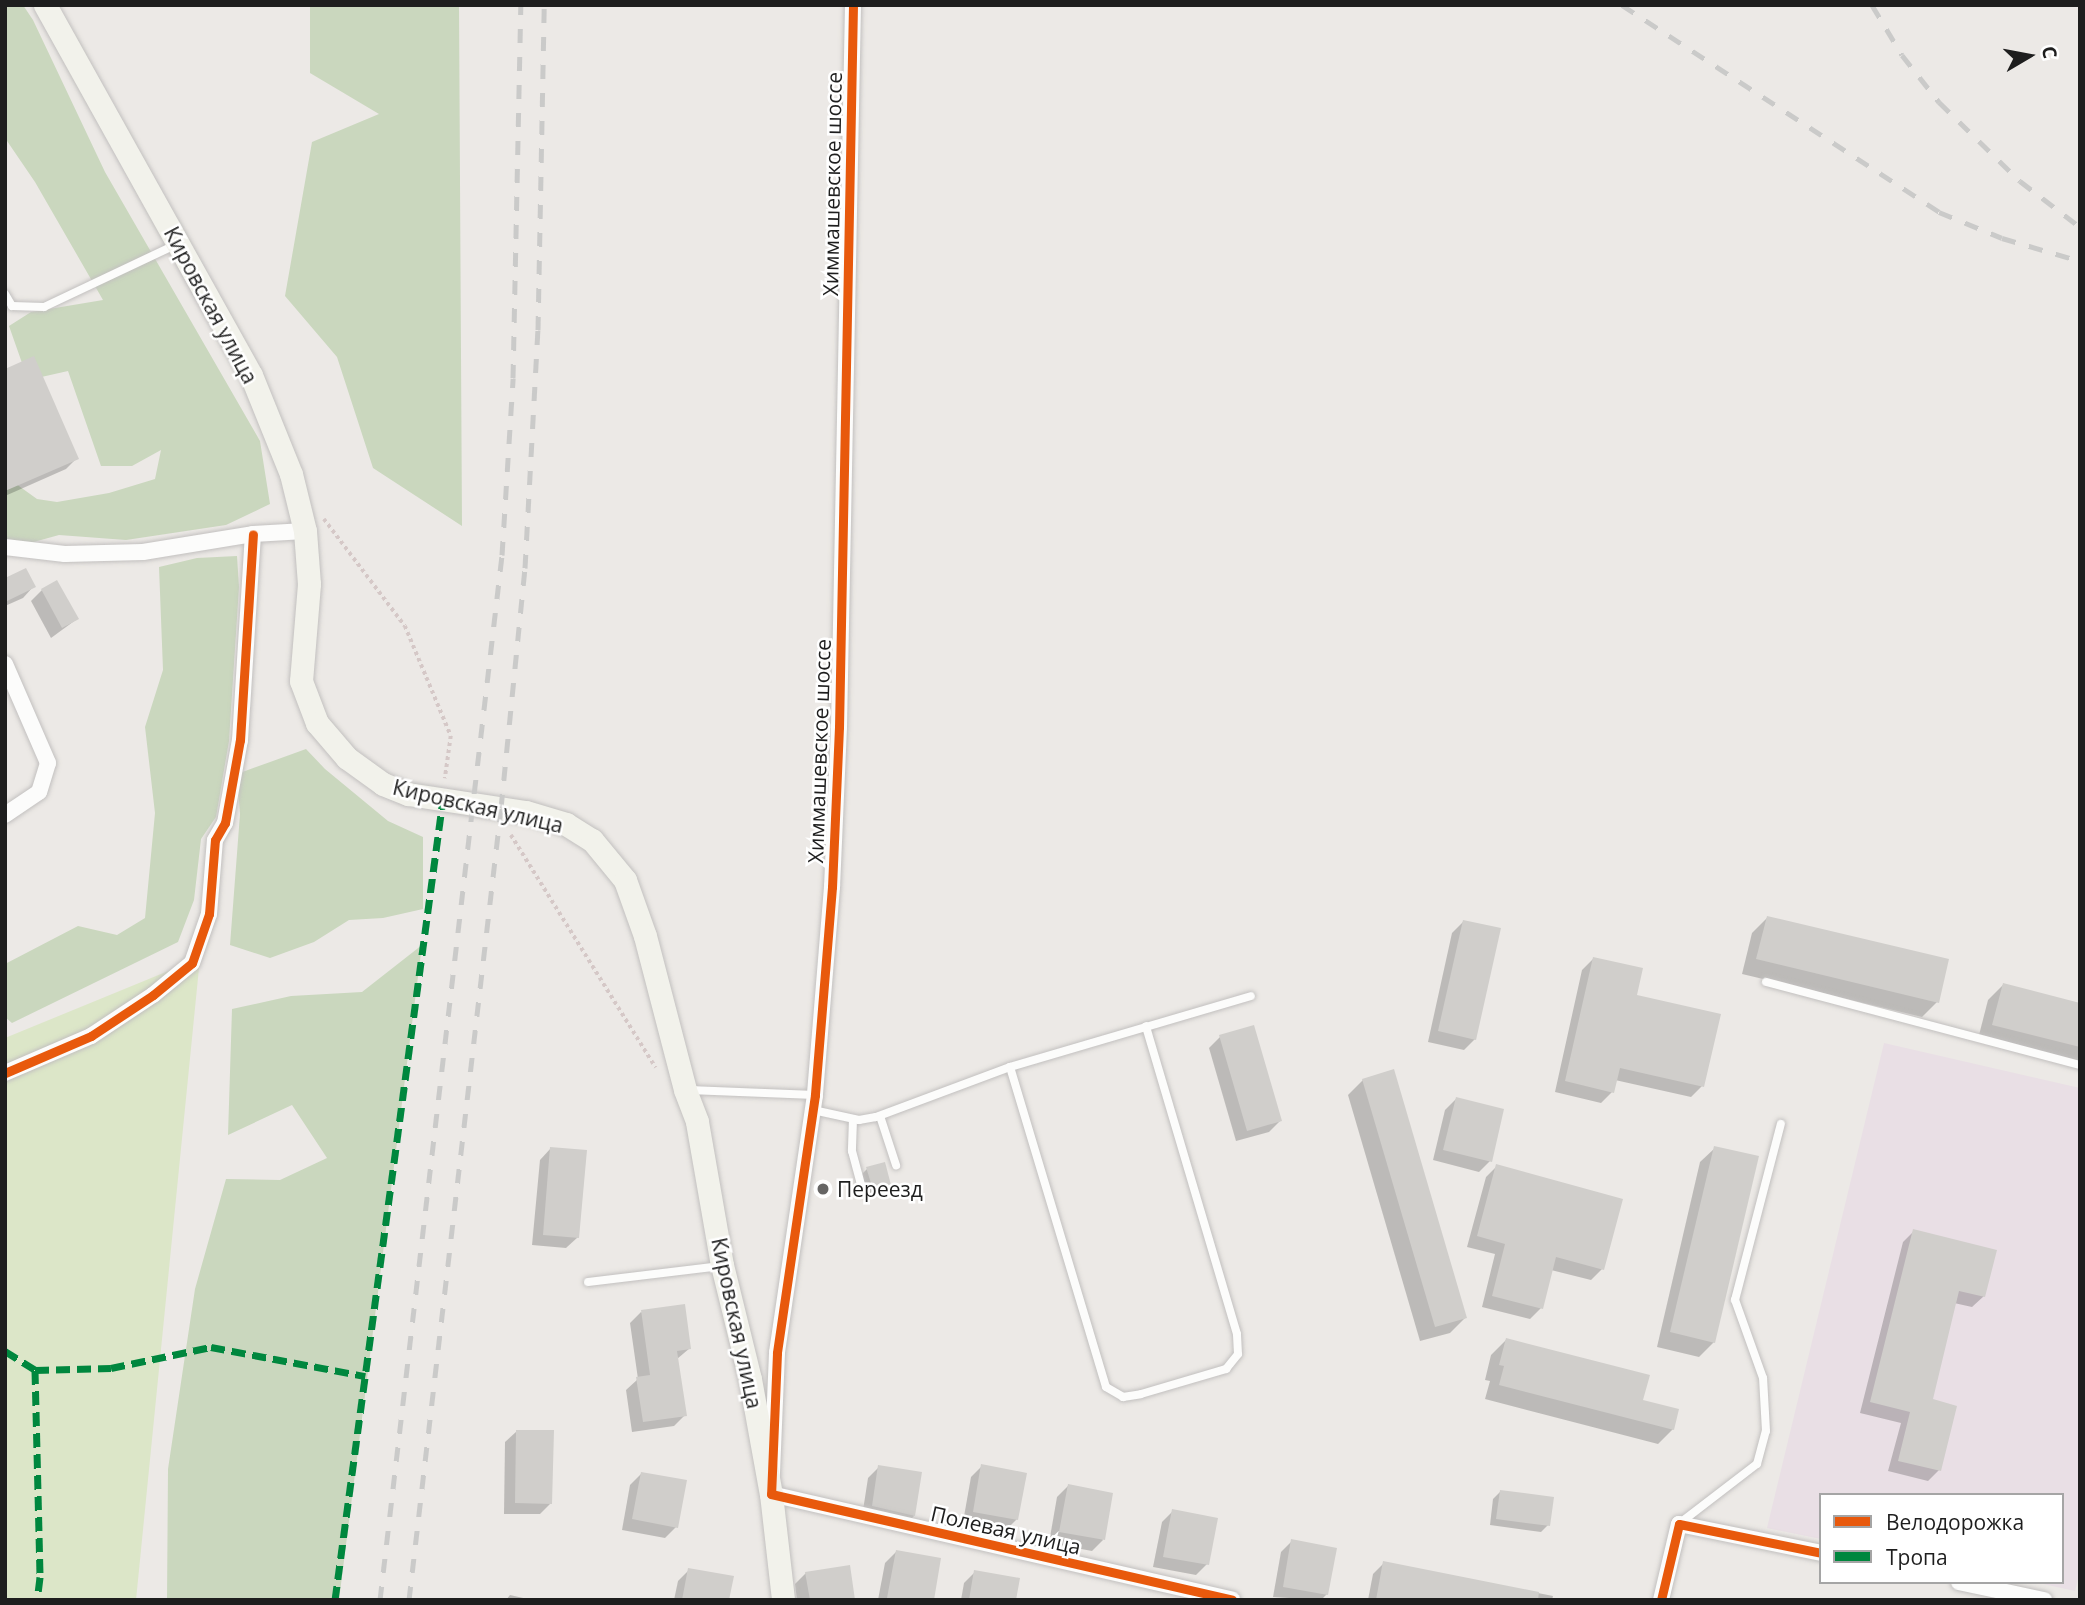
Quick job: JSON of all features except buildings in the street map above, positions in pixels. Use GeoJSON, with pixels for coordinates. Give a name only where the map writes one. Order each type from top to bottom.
{"type":"FeatureCollection","features":[{"type":"Feature","properties":{"kind":"main road","name":"Кировская улица"},"geometry":{"type":"LineString","coordinates":[[45,5],[251,376],[314,524],[301,681],[317,723],[347,758],[383,784],[408,794],[526,812],[566,824],[592,839],[615,866],[632,895],[685,1090],[697,1122],[722,1265],[750,1379],[771,1494],[783,1600]]}},
{"type":"Feature","properties":{"kind":"street","name":"Химмашевское шоссе"},"geometry":{"type":"LineString","coordinates":[[771,1494],[777,1353],[814,1102],[832,887],[839,727],[853,5]]}},
{"type":"Feature","properties":{"kind":"street"},"geometry":{"type":"LineString","coordinates":[[5,547],[65,554],[143,552],[314,524]]}},
{"type":"Feature","properties":{"kind":"street"},"geometry":{"type":"LineString","coordinates":[[5,1073],[91,1036],[153,995],[192,963],[209,914],[215,840],[225,823],[240,740],[253,534]]}},
{"type":"Feature","properties":{"kind":"street"},"geometry":{"type":"LineString","coordinates":[[5,664],[48,763],[39,792],[5,816]]}},
{"type":"Feature","properties":{"kind":"street","name":"Полевая улица"},"geometry":{"type":"LineString","coordinates":[[771,1494],[1232,1600]]}},
{"type":"Feature","properties":{"kind":"street"},"geometry":{"type":"LineString","coordinates":[[1661,1600],[1679,1524],[1819,1553]]}},
{"type":"Feature","properties":{"kind":"street"},"geometry":{"type":"LineString","coordinates":[[1968,1584],[2044,1600]]}},
{"type":"Feature","properties":{"kind":"lane"},"geometry":{"type":"LineString","coordinates":[[5,294],[12,306],[44,307],[178,243]]}},
{"type":"Feature","properties":{"kind":"lane"},"geometry":{"type":"LineString","coordinates":[[1766,982],[2080,1065]]}},
{"type":"Feature","properties":{"kind":"lane"},"geometry":{"type":"LineString","coordinates":[[685,1090],[814,1102],[853,1118],[880,1116],[1010,1067],[1251,996]]}},
{"type":"Feature","properties":{"kind":"lane"},"geometry":{"type":"LineString","coordinates":[[1010,1067],[1106,1387],[1123,1397],[1214,1373],[1234,1363],[1239,1348],[1146,1026]]}},
{"type":"Feature","properties":{"kind":"lane"},"geometry":{"type":"LineString","coordinates":[[880,1116],[895,1165]]}},
{"type":"Feature","properties":{"kind":"lane"},"geometry":{"type":"LineString","coordinates":[[853,1118],[852,1151],[863,1192]]}},
{"type":"Feature","properties":{"kind":"lane"},"geometry":{"type":"LineString","coordinates":[[1679,1524],[1757,1464],[1766,1431],[1763,1378],[1735,1300],[1781,1124]]}},
{"type":"Feature","properties":{"kind":"lane"},"geometry":{"type":"LineString","coordinates":[[588,1283],[722,1265]]}},
{"type":"Feature","properties":{"kind":"path"},"geometry":{"type":"LineString","coordinates":[[314,524],[405,626],[451,736],[443,799]]}},
{"type":"Feature","properties":{"kind":"path"},"geometry":{"type":"LineString","coordinates":[[511,835],[660,1074]]}},
{"type":"Feature","properties":{"kind":"shaded area"},"geometry":{"type":"Polygon","coordinates":[[[1884,1043],[2080,1088],[2080,1571],[2075,1591],[2043,1584],[2064,1584],[2064,1493],[1819,1493],[1819,1539],[1767,1528],[1884,1043]]]}},
{"type":"Feature","properties":{"kind":"green space"},"geometry":{"type":"Polygon","coordinates":[[[5,5],[23,5],[33,20],[105,172],[260,441],[270,504],[226,525],[126,540],[59,535],[12,548],[5,545],[5,476],[37,499],[57,502],[109,493],[155,479],[161,450],[132,466],[101,466],[68,371],[28,380],[9,326],[31,312],[103,300],[35,182],[5,138],[5,5]]]}},
{"type":"Feature","properties":{"kind":"green space"},"geometry":{"type":"Polygon","coordinates":[[[310,5],[459,5],[462,526],[373,468],[337,357],[285,296],[312,142],[379,114],[310,73],[310,5]]]}},
{"type":"Feature","properties":{"kind":"green space"},"geometry":{"type":"Polygon","coordinates":[[[237,556],[239,587],[229,741],[216,817],[201,839],[194,900],[178,942],[12,1023],[5,1017],[5,964],[78,926],[117,935],[145,918],[155,813],[145,727],[163,670],[159,567],[197,558],[237,556]]]}},
{"type":"Feature","properties":{"kind":"green space"},"geometry":{"type":"Polygon","coordinates":[[[306,749],[325,769],[388,821],[423,837],[423,909],[383,918],[349,920],[314,942],[270,958],[230,945],[240,814],[237,774],[306,749]]]}},
{"type":"Feature","properties":{"kind":"green space"},"geometry":{"type":"Polygon","coordinates":[[[422,945],[339,1600],[167,1600],[168,1469],[195,1289],[226,1179],[280,1180],[327,1158],[292,1105],[228,1135],[232,1009],[291,996],[362,992],[422,945]]]}},
{"type":"Feature","properties":{"kind":"green space"},"geometry":{"type":"Polygon","coordinates":[[[200,958],[136,1600],[5,1600],[5,1038],[200,958]]]}},
{"type":"Feature","properties":{"kind":"railway"},"geometry":{"type":"LineString","coordinates":[[380,1600],[502,555],[513,378],[521,5]]}},
{"type":"Feature","properties":{"kind":"railway"},"geometry":{"type":"LineString","coordinates":[[409,1600],[501,808],[525,568],[538,330],[544,5]]}},
{"type":"Feature","properties":{"kind":"railway"},"geometry":{"type":"LineString","coordinates":[[1622,5],[1939,212],[2002,238],[2080,261]]}},
{"type":"Feature","properties":{"kind":"railway"},"geometry":{"type":"LineString","coordinates":[[1872,5],[1902,55],[1939,102],[2020,181],[2080,227]]}},
{"type":"Feature","properties":{"kind":"marked path"},"geometry":{"type":"LineString","coordinates":[[335,1600],[443,799]]}},
{"type":"Feature","properties":{"kind":"marked path"},"geometry":{"type":"LineString","coordinates":[[5,1351],[35,1370],[111,1368],[211,1347],[365,1376]]}},
{"type":"Feature","properties":{"kind":"marked path"},"geometry":{"type":"LineString","coordinates":[[35,1370],[40,1577],[37,1600]]}},
{"type":"Feature","properties":{"kind":"cycle path"},"geometry":{"type":"LineString","coordinates":[[853,5],[839,727],[832,887],[815,1095],[777,1353],[771,1494],[1232,1600]]}},
{"type":"Feature","properties":{"kind":"cycle path"},"geometry":{"type":"LineString","coordinates":[[5,1073],[91,1036],[153,995],[192,963],[209,914],[215,840],[225,823],[240,740],[253,534]]}},
{"type":"Feature","properties":{"kind":"cycle path"},"geometry":{"type":"LineString","coordinates":[[1661,1600],[1679,1524],[1819,1553]]}},
{"type":"Feature","properties":{"kind":"place","name":"Переезд"},"geometry":{"type":"Point","coordinates":[823,1189]}}]}
